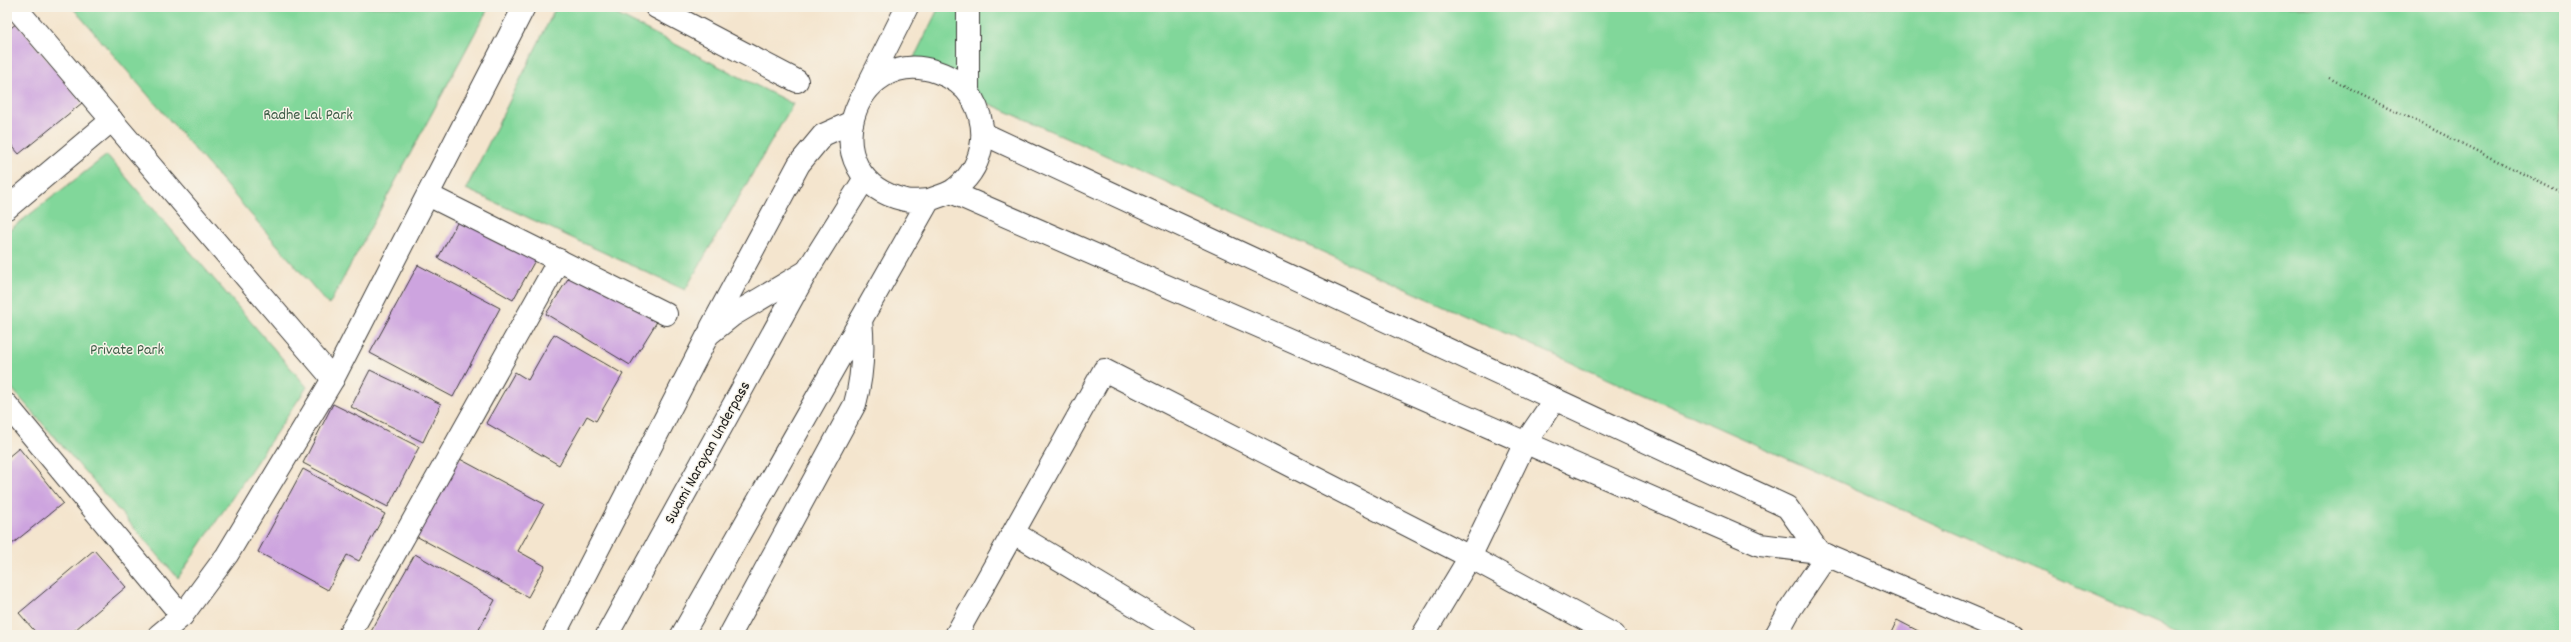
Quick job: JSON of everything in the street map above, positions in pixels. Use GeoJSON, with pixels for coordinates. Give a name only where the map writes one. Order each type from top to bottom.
{"type":"FeatureCollection","features":[{"type":"Feature","properties":{"kind":"street"},"geometry":{"type":"LineString","coordinates":[[15,7],[333,379]]}},
{"type":"Feature","properties":{"kind":"street"},"geometry":{"type":"LineString","coordinates":[[159,635],[182,616],[227,555],[333,379],[524,7]]}},
{"type":"Feature","properties":{"kind":"street"},"geometry":{"type":"LineString","coordinates":[[656,7],[797,81]]}},
{"type":"Feature","properties":{"kind":"street"},"geometry":{"type":"LineString","coordinates":[[865,92],[882,77],[904,69],[928,68],[950,76],[968,90],[980,111],[984,134],[980,157],[969,176],[951,192],[929,200],[906,201],[884,193],[865,178],[854,158],[850,135],[853,112],[865,92],[907,7]]}},
{"type":"Feature","properties":{"kind":"street"},"geometry":{"type":"LineString","coordinates":[[968,7],[968,90]]}},
{"type":"Feature","properties":{"kind":"street"},"geometry":{"type":"LineString","coordinates":[[10,200],[112,120]]}},
{"type":"Feature","properties":{"kind":"street"},"geometry":{"type":"LineString","coordinates":[[554,635],[764,227],[799,164],[823,135],[852,122]]}},
{"type":"Feature","properties":{"kind":"street"},"geometry":{"type":"LineString","coordinates":[[984,134],[1787,507],[1823,554]]}},
{"type":"Feature","properties":{"kind":"street","name":"Swami Narayan Underpass"},"geometry":{"type":"LineString","coordinates":[[607,635],[807,271],[865,178]]}},
{"type":"Feature","properties":{"kind":"street"},"geometry":{"type":"LineString","coordinates":[[951,192],[1760,545],[1823,554],[2014,635]]}},
{"type":"Feature","properties":{"kind":"street"},"geometry":{"type":"LineString","coordinates":[[428,194],[666,314]]}},
{"type":"Feature","properties":{"kind":"street"},"geometry":{"type":"LineString","coordinates":[[682,635],[929,200]]}},
{"type":"Feature","properties":{"kind":"street"},"geometry":{"type":"LineString","coordinates":[[349,635],[559,260]]}},
{"type":"Feature","properties":{"kind":"street"},"geometry":{"type":"LineString","coordinates":[[708,335],[732,315],[807,271]]}},
{"type":"Feature","properties":{"kind":"street"},"geometry":{"type":"LineString","coordinates":[[730,635],[855,404],[862,378],[864,352],[861,320]]}},
{"type":"Feature","properties":{"kind":"street"},"geometry":{"type":"LineString","coordinates":[[956,635],[1104,370],[1470,557],[1614,635]]}},
{"type":"Feature","properties":{"kind":"street"},"geometry":{"type":"LineString","coordinates":[[1423,635],[1470,557],[1525,443],[1555,399]]}},
{"type":"Feature","properties":{"kind":"street"},"geometry":{"type":"LineString","coordinates":[[7,405],[182,616]]}},
{"type":"Feature","properties":{"kind":"street"},"geometry":{"type":"LineString","coordinates":[[1014,533],[1184,635]]}},
{"type":"Feature","properties":{"kind":"street"},"geometry":{"type":"LineString","coordinates":[[1776,635],[1823,554]]}},
{"type":"Feature","properties":{"kind":"path"},"geometry":{"type":"LineString","coordinates":[[2329,78],[2564,194]]}},
{"type":"Feature","properties":{"kind":"green space","name":"Radhe Lal Park"},"geometry":{"type":"Polygon","coordinates":[[[72,7],[489,7],[329,305],[72,7]]]}},
{"type":"Feature","properties":{"kind":"green space"},"geometry":{"type":"Polygon","coordinates":[[[556,7],[602,7],[793,104],[685,290],[466,189],[556,7]]]}},
{"type":"Feature","properties":{"kind":"green space"},"geometry":{"type":"Polygon","coordinates":[[[939,7],[2564,7],[2564,635],[2184,635],[909,68],[939,7]]]}},
{"type":"Feature","properties":{"kind":"green space","name":"Private Park"},"geometry":{"type":"Polygon","coordinates":[[[107,155],[307,387],[178,578],[7,383],[7,232],[107,155]]]}},
{"type":"Feature","properties":{"kind":"building"},"geometry":{"type":"Polygon","coordinates":[[[17,23],[82,103],[19,154],[7,140],[7,31],[17,23]]]}},
{"type":"Feature","properties":{"kind":"building"},"geometry":{"type":"Polygon","coordinates":[[[463,212],[538,255],[513,300],[438,258],[463,212]]]}},
{"type":"Feature","properties":{"kind":"building"},"geometry":{"type":"Polygon","coordinates":[[[418,265],[500,308],[453,397],[370,353],[418,265]]]}},
{"type":"Feature","properties":{"kind":"building"},"geometry":{"type":"Polygon","coordinates":[[[574,269],[658,320],[630,365],[546,314],[574,269]]]}},
{"type":"Feature","properties":{"kind":"building"},"geometry":{"type":"Polygon","coordinates":[[[554,334],[623,374],[596,421],[587,416],[559,465],[486,423],[515,372],[528,380],[554,334]]]}},
{"type":"Feature","properties":{"kind":"building"},"geometry":{"type":"Polygon","coordinates":[[[370,370],[441,404],[423,442],[351,407],[370,370]]]}},
{"type":"Feature","properties":{"kind":"building"},"geometry":{"type":"Polygon","coordinates":[[[333,404],[419,447],[388,507],[303,463],[333,404]]]}},
{"type":"Feature","properties":{"kind":"building"},"geometry":{"type":"Polygon","coordinates":[[[19,448],[63,503],[7,548],[7,458],[19,448]]]}},
{"type":"Feature","properties":{"kind":"building"},"geometry":{"type":"Polygon","coordinates":[[[458,458],[544,504],[518,551],[545,566],[528,597],[416,536],[458,458]]]}},
{"type":"Feature","properties":{"kind":"building"},"geometry":{"type":"Polygon","coordinates":[[[303,469],[385,514],[359,561],[347,555],[328,590],[258,552],[303,469]]]}},
{"type":"Feature","properties":{"kind":"building"},"geometry":{"type":"Polygon","coordinates":[[[94,550],[126,587],[69,635],[38,635],[19,613],[94,550]]]}},
{"type":"Feature","properties":{"kind":"building"},"geometry":{"type":"Polygon","coordinates":[[[415,554],[495,600],[476,635],[369,635],[415,554]]]}},
{"type":"Feature","properties":{"kind":"building"},"geometry":{"type":"Polygon","coordinates":[[[1897,620],[1926,635],[1890,635],[1897,620]]]}}]}
